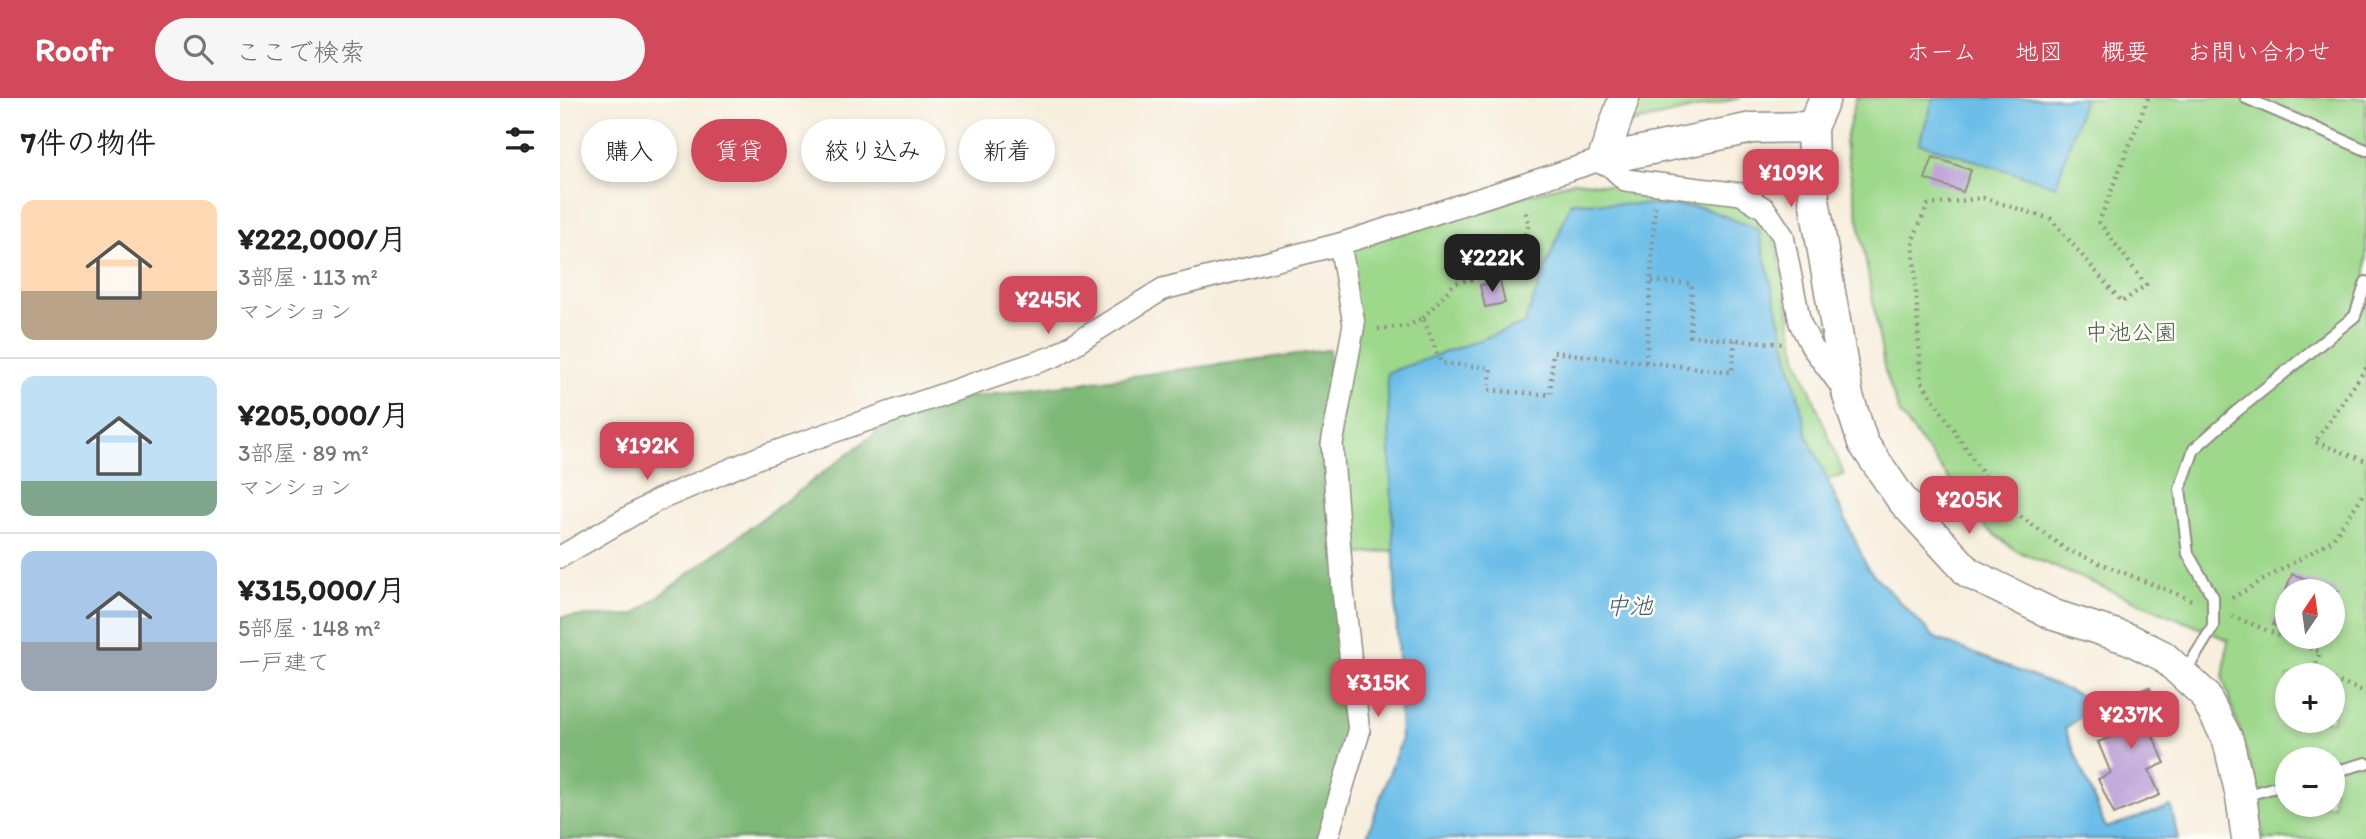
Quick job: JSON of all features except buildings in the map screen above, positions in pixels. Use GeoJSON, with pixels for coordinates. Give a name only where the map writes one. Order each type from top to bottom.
{"type":"FeatureCollection","features":[{"type":"Feature","properties":{"kind":"street"},"geometry":{"type":"LineString","coordinates":[[1603,159],[1624,98]]}},
{"type":"Feature","properties":{"kind":"street"},"geometry":{"type":"LineString","coordinates":[[1825,98],[1812,127],[1814,199],[1848,396],[1863,443],[1902,500],[1969,573],[2054,615],[2129,639],[2163,656],[2204,694],[2228,740],[2241,796],[2246,839]]}},
{"type":"Feature","properties":{"kind":"street"},"geometry":{"type":"LineString","coordinates":[[560,557],[658,499],[760,457],[1055,356],[1163,289],[1340,244],[1603,159],[1752,128],[1812,127]]}},
{"type":"Feature","properties":{"kind":"street"},"geometry":{"type":"LineString","coordinates":[[1603,159],[1625,180],[1741,194],[1765,209],[1783,236],[1800,323],[1812,347],[1848,396]]}},
{"type":"Feature","properties":{"kind":"street"},"geometry":{"type":"LineString","coordinates":[[1327,839],[1359,732],[1343,591],[1332,444],[1354,324],[1340,244]]}},
{"type":"Feature","properties":{"kind":"lane"},"geometry":{"type":"LineString","coordinates":[[2246,98],[2366,150]]}},
{"type":"Feature","properties":{"kind":"lane"},"geometry":{"type":"LineString","coordinates":[[2183,674],[2213,627],[2213,597],[2188,554],[2180,489],[2194,449],[2355,316],[2366,282]]}},
{"type":"Feature","properties":{"kind":"lane"},"geometry":{"type":"LineString","coordinates":[[2345,769],[2366,764]]}},
{"type":"Feature","properties":{"kind":"lane"},"geometry":{"type":"LineString","coordinates":[[2241,796],[2275,787]]}},
{"type":"Feature","properties":{"kind":"path"},"geometry":{"type":"LineString","coordinates":[[2148,98],[2099,222],[2146,285],[2122,302],[2051,219],[1983,198],[1928,205],[1913,239],[1921,381],[2003,503],[2067,550],[2320,652],[2316,663]]}},
{"type":"Feature","properties":{"kind":"path"},"geometry":{"type":"LineString","coordinates":[[1353,332],[1407,327],[1423,318],[1455,283],[1486,276],[1517,258],[1528,224],[1518,187]]}},
{"type":"Feature","properties":{"kind":"path"},"geometry":{"type":"LineString","coordinates":[[1646,362],[1655,206]]}},
{"type":"Feature","properties":{"kind":"path"},"geometry":{"type":"LineString","coordinates":[[1651,281],[1692,284],[1690,337],[1784,344]]}},
{"type":"Feature","properties":{"kind":"path"},"geometry":{"type":"LineString","coordinates":[[1423,318],[1441,363],[1492,368],[1489,390],[1550,395],[1553,352],[1732,372],[1735,340]]}},
{"type":"Feature","properties":{"kind":"path"},"geometry":{"type":"LineString","coordinates":[[2366,368],[2315,442],[2366,461]]}},
{"type":"Feature","properties":{"kind":"path"},"geometry":{"type":"LineString","coordinates":[[2213,609],[2331,541],[2366,491]]}},
{"type":"Feature","properties":{"kind":"path"},"geometry":{"type":"LineString","coordinates":[[2345,684],[2366,692]]}},
{"type":"Feature","properties":{"kind":"green space"},"geometry":{"type":"Polygon","coordinates":[[[1640,98],[1741,98],[1631,123],[1640,98]]]}},
{"type":"Feature","properties":{"kind":"green space","name":"中池公園"},"geometry":{"type":"Polygon","coordinates":[[[1856,98],[2366,98],[2366,839],[2263,839],[2257,786],[2223,679],[2228,640],[2017,551],[1987,529],[1900,414],[1885,371],[1845,143],[1856,98]]]}},
{"type":"Feature","properties":{"kind":"green space"},"geometry":{"type":"Polygon","coordinates":[[[1576,181],[1736,203],[1764,220],[1777,245],[1797,357],[1844,475],[1786,490],[1430,547],[1350,555],[1339,444],[1350,248],[1576,181]]]}},
{"type":"Feature","properties":{"kind":"green space"},"geometry":{"type":"Polygon","coordinates":[[[1329,350],[1343,591],[1359,732],[1320,839],[560,839],[560,617],[634,615],[913,405],[1329,350]]]}},
{"type":"Feature","properties":{"kind":"water"},"geometry":{"type":"Polygon","coordinates":[[[1934,98],[2084,98],[2056,186],[1919,143],[1934,98]]]}},
{"type":"Feature","properties":{"kind":"water","name":"中池"},"geometry":{"type":"Polygon","coordinates":[[[1571,202],[1701,207],[1758,229],[1808,437],[1868,569],[1935,638],[2098,702],[2065,729],[2106,828],[2171,806],[2178,839],[1366,839],[1401,740],[1387,373],[1524,324],[1571,202]]]}}]}
